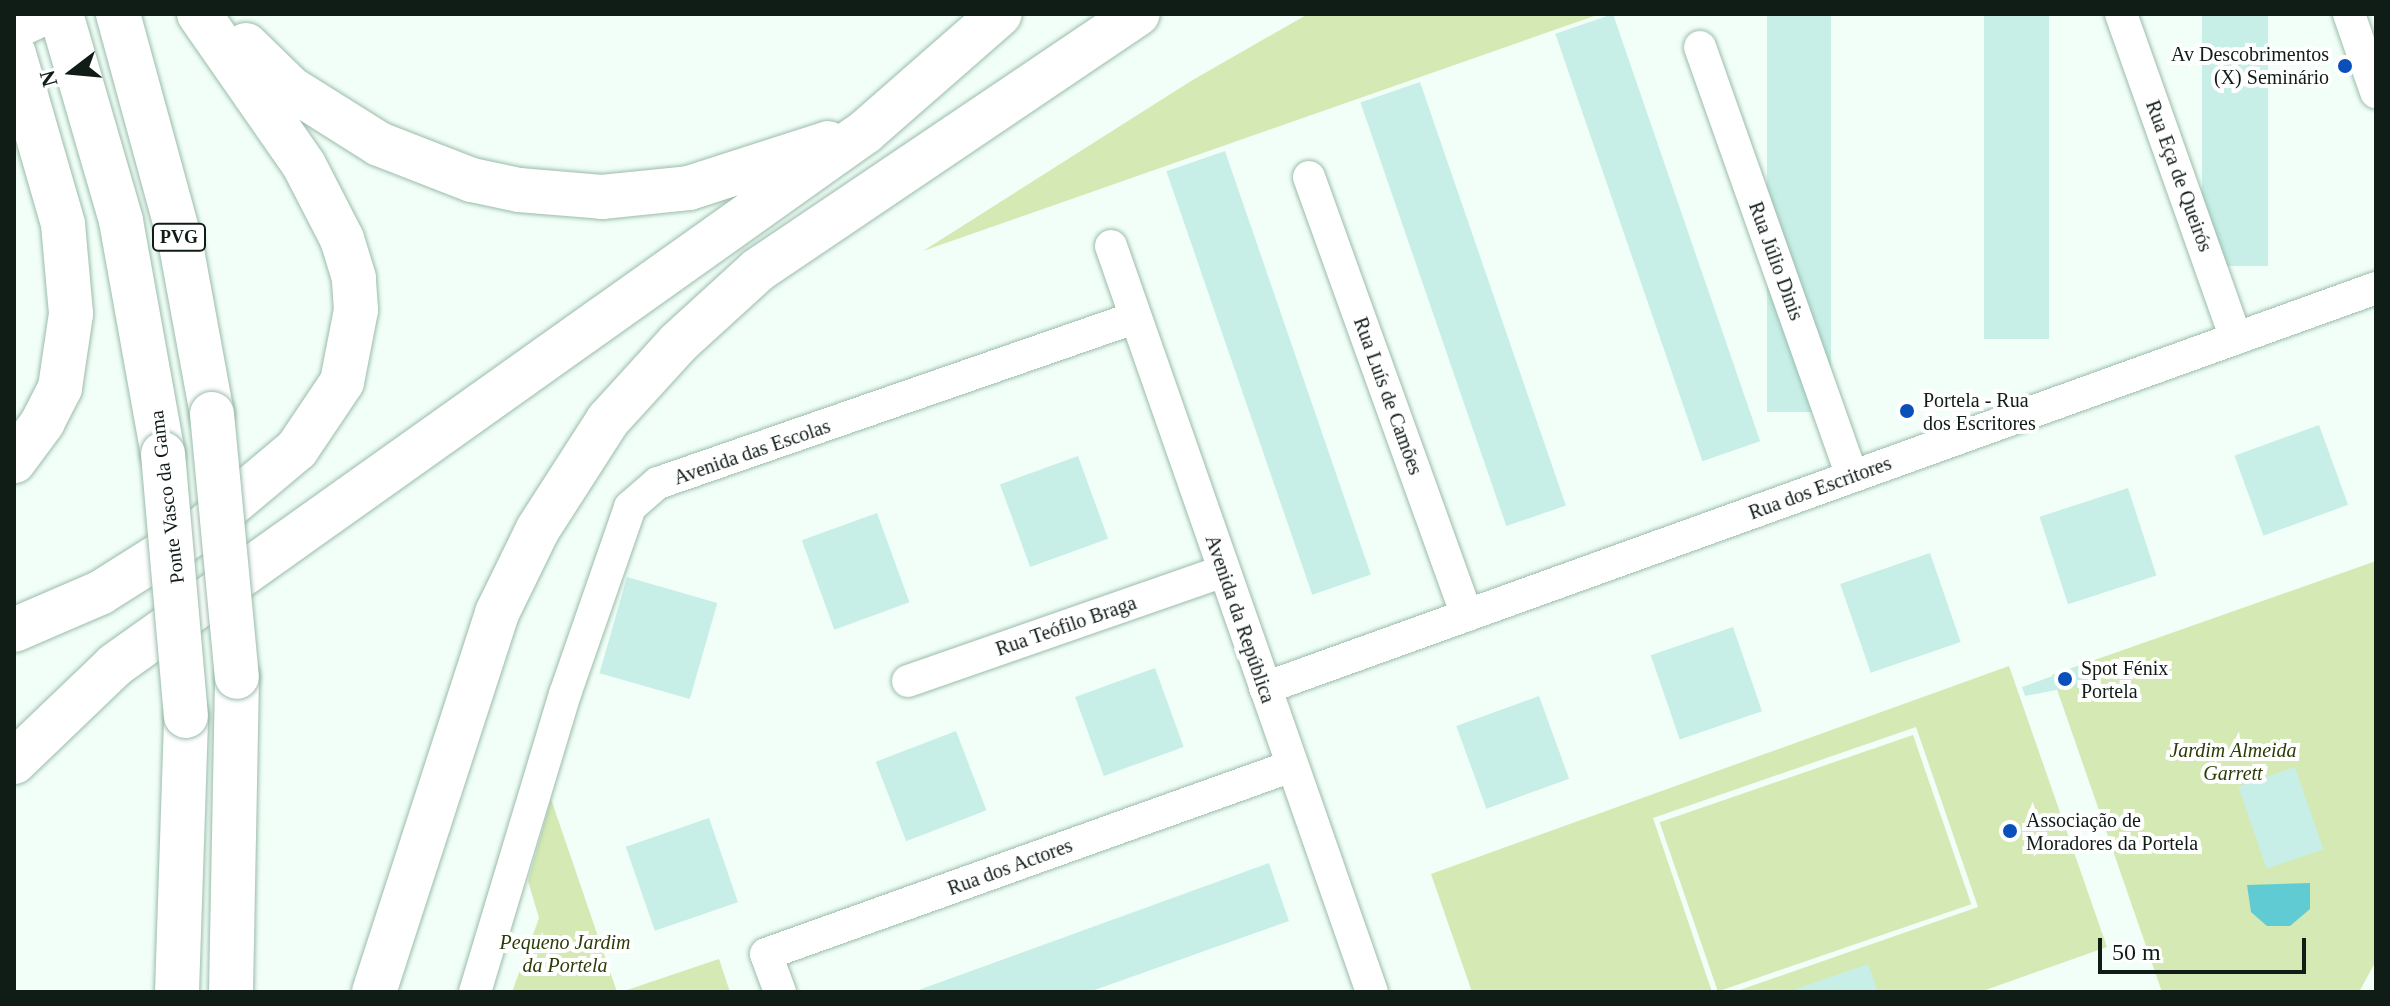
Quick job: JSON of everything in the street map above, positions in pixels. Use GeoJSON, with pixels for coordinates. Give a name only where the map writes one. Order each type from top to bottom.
{"type":"FeatureCollection","features":[{"type":"Feature","properties":{"kind":"highway"},"geometry":{"type":"LineString","coordinates":[[14,27],[42,14]]}},
{"type":"Feature","properties":{"kind":"highway","name":"Ponte Vasco da Gama"},"geometry":{"type":"LineString","coordinates":[[61,14],[121,221],[163,454],[186,716],[177,992]]}},
{"type":"Feature","properties":{"kind":"highway","name":"PVG"},"geometry":{"type":"LineString","coordinates":[[118,14],[134,63],[180,240],[212,414],[237,677],[237,874],[231,992]]}},
{"type":"Feature","properties":{"kind":"highway"},"geometry":{"type":"LineString","coordinates":[[14,762],[115,665],[865,132],[1000,14]]}},
{"type":"Feature","properties":{"kind":"highway"},"geometry":{"type":"LineString","coordinates":[[1037,80],[1095,14]]}},
{"type":"Feature","properties":{"kind":"highway"},"geometry":{"type":"LineString","coordinates":[[374,992],[497,613],[538,529],[608,420],[678,343],[758,270],[1138,14]]}},
{"type":"Feature","properties":{"kind":"highway"},"geometry":{"type":"LineString","coordinates":[[209,22],[313,104],[379,144],[472,180],[519,190],[602,197],[689,188],[865,132]]}},
{"type":"Feature","properties":{"kind":"highway"},"geometry":{"type":"LineString","coordinates":[[14,630],[100,593],[203,528],[297,449],[342,382],[356,310],[354,278],[342,239],[304,165],[209,22]]}},
{"type":"Feature","properties":{"kind":"highway"},"geometry":{"type":"LineString","coordinates":[[14,54],[63,224],[71,314],[60,388],[43,422],[14,461]]}},
{"type":"Feature","properties":{"kind":"street","name":"Rua Eça de Queirós"},"geometry":{"type":"LineString","coordinates":[[2121,14],[2236,338]]}},
{"type":"Feature","properties":{"kind":"street"},"geometry":{"type":"LineString","coordinates":[[2349,14],[2376,92]]}},
{"type":"Feature","properties":{"kind":"street","name":"Rua Júlio Dinis"},"geometry":{"type":"LineString","coordinates":[[1700,47],[1852,476]]}},
{"type":"Feature","properties":{"kind":"street","name":"Rua Luís de Camões"},"geometry":{"type":"LineString","coordinates":[[1309,177],[1467,615]]}},
{"type":"Feature","properties":{"kind":"street","name":"Avenida da República"},"geometry":{"type":"LineString","coordinates":[[1111,246],[1372,992]]}},
{"type":"Feature","properties":{"kind":"street","name":"Rua dos Escritores"},"geometry":{"type":"LineString","coordinates":[[1265,688],[2376,288]]}},
{"type":"Feature","properties":{"kind":"street","name":"Avenida das Escolas"},"geometry":{"type":"LineString","coordinates":[[475,992],[565,694],[630,507],[658,483],[1134,318]]}},
{"type":"Feature","properties":{"kind":"street","name":"Rua Teófilo Braga"},"geometry":{"type":"LineString","coordinates":[[908,681],[1223,571]]}},
{"type":"Feature","properties":{"kind":"street","name":"Rua dos Actores"},"geometry":{"type":"LineString","coordinates":[[780,992],[766,954],[1292,766]]}},
{"type":"Feature","properties":{"kind":"green space"},"geometry":{"type":"Polygon","coordinates":[[[1308,14],[1600,14],[923,251],[1191,81],[1308,14]]]}},
{"type":"Feature","properties":{"kind":"green space","name":"Jardim Almeida Garrett"},"geometry":{"type":"Polygon","coordinates":[[[2376,561],[2376,961],[2359,992],[2162,992],[2052,675],[2376,561]]]}},
{"type":"Feature","properties":{"kind":"green space","name":"Associação de Moradores da Portela"},"geometry":{"type":"Polygon","coordinates":[[[2009,666],[2107,947],[1980,992],[1734,992],[1978,907],[1916,727],[1653,818],[1712,992],[1472,992],[1431,874],[2009,666]]]}},
{"type":"Feature","properties":{"kind":"green space"},"geometry":{"type":"Polygon","coordinates":[[[1913,735],[1971,904],[1718,992],[1660,822],[1913,735]]]}},
{"type":"Feature","properties":{"kind":"green space","name":"Pequeno Jardim da Portela"},"geometry":{"type":"Polygon","coordinates":[[[551,799],[617,992],[512,992],[539,918],[528,881],[551,799]]]}},
{"type":"Feature","properties":{"kind":"green space","name":"Pequeno Jardim da Portela"},"geometry":{"type":"Polygon","coordinates":[[[719,959],[730,992],[621,992],[719,959]]]}},
{"type":"Feature","properties":{"kind":"water"},"geometry":{"type":"Polygon","coordinates":[[[2310,883],[2310,909],[2290,926],[2267,926],[2251,912],[2247,885],[2310,883]]]}},
{"type":"Feature","properties":{"kind":"building"},"geometry":{"type":"Polygon","coordinates":[[[1613,14],[1760,441],[1702,461],[1555,34],[1613,14]]]}},
{"type":"Feature","properties":{"kind":"building"},"geometry":{"type":"Polygon","coordinates":[[[1767,14],[1831,14],[1831,412],[1767,412],[1767,14]]]}},
{"type":"Feature","properties":{"kind":"building"},"geometry":{"type":"Polygon","coordinates":[[[1984,14],[2049,14],[2049,339],[1984,339],[1984,14]]]}},
{"type":"Feature","properties":{"kind":"building"},"geometry":{"type":"Polygon","coordinates":[[[2202,14],[2268,14],[2268,266],[2202,266],[2202,14]]]}},
{"type":"Feature","properties":{"kind":"building"},"geometry":{"type":"Polygon","coordinates":[[[1420,82],[1566,506],[1506,526],[1360,103],[1420,82]]]}},
{"type":"Feature","properties":{"kind":"building"},"geometry":{"type":"Polygon","coordinates":[[[1225,151],[1371,575],[1312,595],[1166,171],[1225,151]]]}},
{"type":"Feature","properties":{"kind":"building"},"geometry":{"type":"Polygon","coordinates":[[[2319,425],[2348,505],[2263,536],[2234,456],[2319,425]]]}},
{"type":"Feature","properties":{"kind":"building"},"geometry":{"type":"Polygon","coordinates":[[[1078,456],[1108,539],[1030,567],[1000,484],[1078,456]]]}},
{"type":"Feature","properties":{"kind":"building"},"geometry":{"type":"Polygon","coordinates":[[[2128,488],[2156,575],[2068,604],[2040,517],[2128,488]]]}},
{"type":"Feature","properties":{"kind":"building"},"geometry":{"type":"Polygon","coordinates":[[[877,513],[909,602],[834,630],[802,540],[877,513]]]}},
{"type":"Feature","properties":{"kind":"building"},"geometry":{"type":"Polygon","coordinates":[[[1930,553],[1961,642],[1871,673],[1840,584],[1930,553]]]}},
{"type":"Feature","properties":{"kind":"building"},"geometry":{"type":"Polygon","coordinates":[[[627,577],[717,603],[690,699],[599,673],[627,577]]]}},
{"type":"Feature","properties":{"kind":"building"},"geometry":{"type":"Polygon","coordinates":[[[1733,627],[1762,711],[1680,739],[1651,655],[1733,627]]]}},
{"type":"Feature","properties":{"kind":"building"},"geometry":{"type":"Polygon","coordinates":[[[2091,662],[2098,682],[2025,696],[2022,687],[2091,662]]]}},
{"type":"Feature","properties":{"kind":"building"},"geometry":{"type":"Polygon","coordinates":[[[1155,668],[1184,747],[1104,776],[1075,697],[1155,668]]]}},
{"type":"Feature","properties":{"kind":"building"},"geometry":{"type":"Polygon","coordinates":[[[1539,696],[1569,779],[1486,809],[1456,726],[1539,696]]]}},
{"type":"Feature","properties":{"kind":"building"},"geometry":{"type":"Polygon","coordinates":[[[956,731],[986,810],[906,841],[876,762],[956,731]]]}},
{"type":"Feature","properties":{"kind":"building"},"geometry":{"type":"Polygon","coordinates":[[[2295,767],[2323,849],[2267,869],[2238,787],[2295,767]]]}},
{"type":"Feature","properties":{"kind":"building"},"geometry":{"type":"Polygon","coordinates":[[[709,818],[738,902],[655,931],[626,847],[709,818]]]}},
{"type":"Feature","properties":{"kind":"building"},"geometry":{"type":"Polygon","coordinates":[[[1269,863],[1289,921],[1089,992],[913,992],[1269,863]]]}},
{"type":"Feature","properties":{"kind":"building"},"geometry":{"type":"Polygon","coordinates":[[[1868,964],[1878,992],[1797,992],[1796,989],[1868,964]]]}},
{"type":"Feature","properties":{"kind":"place","name":"Av Descobrimentos (X) Seminário"},"geometry":{"type":"Point","coordinates":[2345,66]}},
{"type":"Feature","properties":{"kind":"place","name":"Portela - Rua dos Escritores"},"geometry":{"type":"Point","coordinates":[1907,411]}},
{"type":"Feature","properties":{"kind":"place","name":"Spot Fénix Portela"},"geometry":{"type":"Point","coordinates":[2065,679]}},
{"type":"Feature","properties":{"kind":"place","name":"Associação de Moradores da Portela"},"geometry":{"type":"Point","coordinates":[2010,831]}}]}
